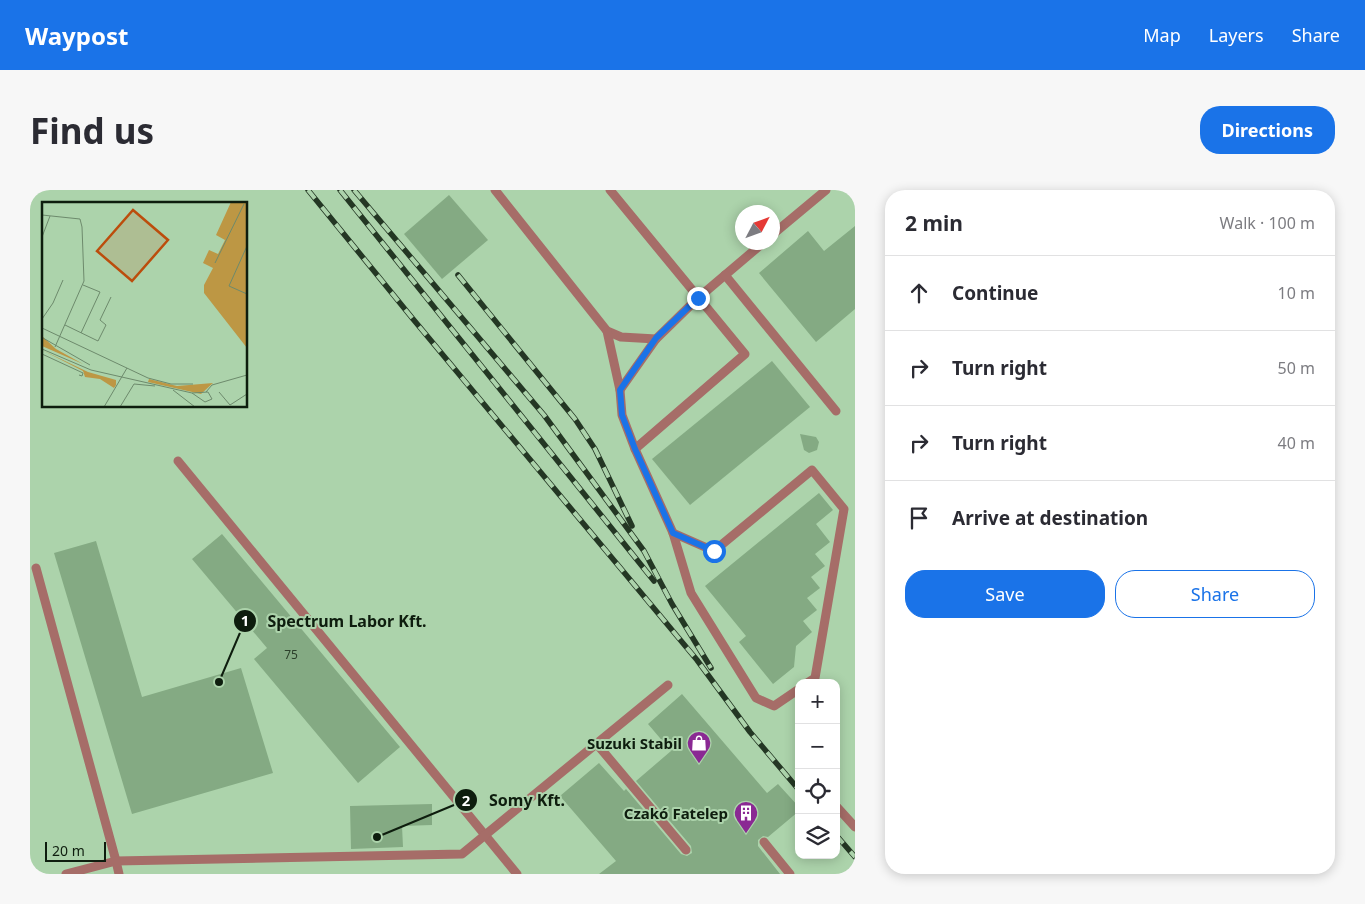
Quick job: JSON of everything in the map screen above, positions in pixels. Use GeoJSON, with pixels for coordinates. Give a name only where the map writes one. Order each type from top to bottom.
{"type":"FeatureCollection","features":[{"type":"Feature","properties":{"kind":"lane"},"geometry":{"type":"LineString","coordinates":[[495,190],[606,331],[620,390],[622,415],[635,449],[673,533],[691,592],[756,698],[774,706],[795,692]]}},
{"type":"Feature","properties":{"kind":"lane"},"geometry":{"type":"LineString","coordinates":[[610,190],[745,354],[635,449]]}},
{"type":"Feature","properties":{"kind":"lane"},"geometry":{"type":"LineString","coordinates":[[780,228],[826,190]]}},
{"type":"Feature","properties":{"kind":"lane"},"geometry":{"type":"LineString","coordinates":[[620,390],[656,338],[698,298],[755,250]]}},
{"type":"Feature","properties":{"kind":"lane"},"geometry":{"type":"LineString","coordinates":[[725,275],[836,411]]}},
{"type":"Feature","properties":{"kind":"lane"},"geometry":{"type":"LineString","coordinates":[[606,331],[621,337],[656,338]]}},
{"type":"Feature","properties":{"kind":"lane"},"geometry":{"type":"LineString","coordinates":[[178,461],[517,874]]}},
{"type":"Feature","properties":{"kind":"lane"},"geometry":{"type":"LineString","coordinates":[[673,533],[714,551],[812,470],[844,509],[813,679]]}},
{"type":"Feature","properties":{"kind":"lane"},"geometry":{"type":"LineString","coordinates":[[36,568],[119,874]]}},
{"type":"Feature","properties":{"kind":"lane"},"geometry":{"type":"LineString","coordinates":[[66,874],[116,861],[462,854],[668,685]]}},
{"type":"Feature","properties":{"kind":"lane"},"geometry":{"type":"LineString","coordinates":[[596,743],[686,850]]}},
{"type":"Feature","properties":{"kind":"lane"},"geometry":{"type":"LineString","coordinates":[[840,810],[855,827]]}},
{"type":"Feature","properties":{"kind":"lane"},"geometry":{"type":"LineString","coordinates":[[764,842],[790,874]]}},
{"type":"Feature","properties":{"kind":"building"},"geometry":{"type":"Polygon","coordinates":[[[449,195],[488,240],[442,279],[404,234],[449,195]]]}},
{"type":"Feature","properties":{"kind":"building"},"geometry":{"type":"Polygon","coordinates":[[[855,226],[855,309],[816,342],[759,273],[808,231],[824,251],[855,226]]]}},
{"type":"Feature","properties":{"kind":"building"},"geometry":{"type":"Polygon","coordinates":[[[772,361],[810,407],[690,505],[652,459],[772,361]]]}},
{"type":"Feature","properties":{"kind":"building"},"geometry":{"type":"Polygon","coordinates":[[[800,434],[816,437],[819,442],[817,450],[809,453],[804,450],[800,434]]]}},
{"type":"Feature","properties":{"kind":"building"},"geometry":{"type":"Polygon","coordinates":[[[819,493],[833,510],[816,524],[830,542],[815,554],[825,566],[811,577],[820,588],[807,598],[817,610],[803,621],[812,632],[796,646],[794,667],[773,684],[739,642],[746,636],[705,586],[819,493]]]}},
{"type":"Feature","properties":{"kind":"building"},"geometry":{"type":"Polygon","coordinates":[[[222,534],[400,747],[358,783],[254,659],[267,648],[192,559],[222,534]]]}},
{"type":"Feature","properties":{"kind":"building"},"geometry":{"type":"Polygon","coordinates":[[[96,541],[142,697],[241,668],[273,773],[132,814],[54,553],[96,541]]]}},
{"type":"Feature","properties":{"kind":"building"},"geometry":{"type":"Polygon","coordinates":[[[682,694],[767,793],[778,784],[795,803],[795,814],[768,837],[763,836],[758,840],[758,846],[780,874],[599,874],[616,861],[560,796],[599,763],[624,791],[626,789],[681,854],[687,856],[692,853],[691,846],[636,781],[671,751],[648,724],[682,694]]]}},
{"type":"Feature","properties":{"kind":"building"},"geometry":{"type":"Polygon","coordinates":[[[432,804],[432,825],[402,826],[403,847],[351,849],[350,806],[432,804]]]}},
{"type":"Feature","properties":{"kind":"railway"},"geometry":{"type":"LineString","coordinates":[[308,190],[697,660],[750,732],[795,785]]}},
{"type":"Feature","properties":{"kind":"railway"},"geometry":{"type":"LineString","coordinates":[[340,190],[654,581]]}},
{"type":"Feature","properties":{"kind":"railway"},"geometry":{"type":"LineString","coordinates":[[354,190],[544,415],[644,551],[672,604],[711,668]]}},
{"type":"Feature","properties":{"kind":"railway"},"geometry":{"type":"LineString","coordinates":[[458,275],[575,419],[595,449],[632,526]]}},
{"type":"Feature","properties":{"kind":"railway"},"geometry":{"type":"LineString","coordinates":[[840,840],[855,857]]}},
{"type":"Feature","properties":{"kind":"place","name":"Spectrum Labor Kft."},"geometry":{"type":"Point","coordinates":[219,682]}},
{"type":"Feature","properties":{"kind":"place","name":"Suzuki Stabil"},"geometry":{"type":"Point","coordinates":[699,764]}},
{"type":"Feature","properties":{"kind":"place","name":"Czakó Fatelep"},"geometry":{"type":"Point","coordinates":[746,834]}},
{"type":"Feature","properties":{"kind":"place","name":"Somy Kft."},"geometry":{"type":"Point","coordinates":[377,837]}},
{"type":"Feature","properties":{"kind":"route"},"geometry":{"type":"LineString","coordinates":[[698,298],[656,338],[620,390],[622,415],[635,449],[673,533],[714,551]]}}]}
